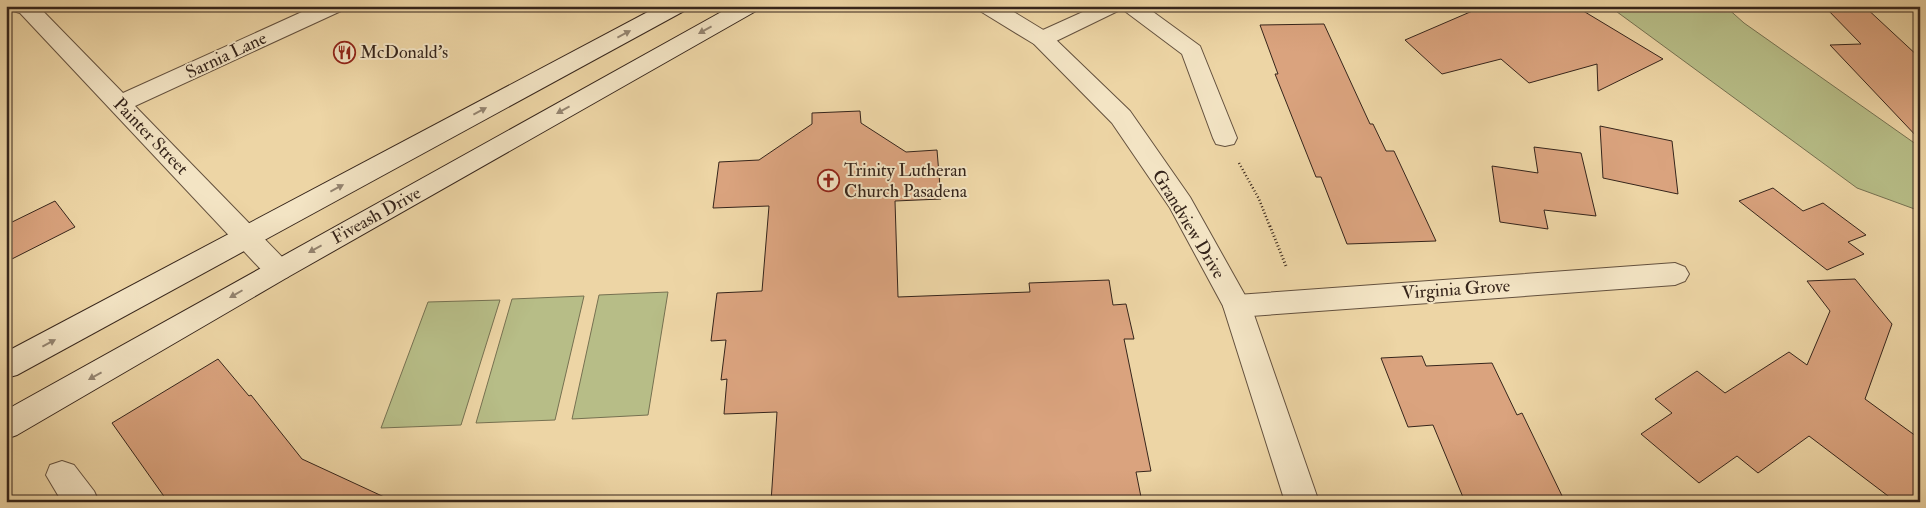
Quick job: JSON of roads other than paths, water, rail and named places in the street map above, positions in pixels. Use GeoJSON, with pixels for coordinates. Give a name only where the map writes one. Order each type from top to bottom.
{"type":"FeatureCollection","features":[{"type":"Feature","properties":{"kind":"street","name":"Painter Street"},"geometry":{"type":"LineString","coordinates":[[21,6],[28,8],[248,236],[278,270]]}},
{"type":"Feature","properties":{"kind":"street","name":"Sarnia Lane"},"geometry":{"type":"LineString","coordinates":[[120,104],[333,6]]}},
{"type":"Feature","properties":{"kind":"street"},"geometry":{"type":"LineString","coordinates":[[6,366],[676,6]]}},
{"type":"Feature","properties":{"kind":"street","name":"Fiveash Drive"},"geometry":{"type":"LineString","coordinates":[[6,426],[278,270],[748,6]]}},
{"type":"Feature","properties":{"kind":"street","name":"Grandview Drive"},"geometry":{"type":"LineString","coordinates":[[988,6],[1042,39],[1121,117],[1181,204],[1237,306],[1302,502]]}},
{"type":"Feature","properties":{"kind":"street"},"geometry":{"type":"LineString","coordinates":[[1042,39],[1114,6]]}},
{"type":"Feature","properties":{"kind":"street"},"geometry":{"type":"LineString","coordinates":[[1131,6],[1192,51],[1225,138]]}},
{"type":"Feature","properties":{"kind":"street","name":"Virginia Grove"},"geometry":{"type":"LineString","coordinates":[[1237,306],[1675,274]]}},
{"type":"Feature","properties":{"kind":"street"},"geometry":{"type":"LineString","coordinates":[[62,475],[82,502]]}},
{"type":"Feature","properties":{"kind":"place","name":"McDonald's"},"geometry":{"type":"Point","coordinates":[344,52]}},
{"type":"Feature","properties":{"kind":"place","name":"Trinity Lutheran Church Pasadena"},"geometry":{"type":"Point","coordinates":[828,180]}}]}
